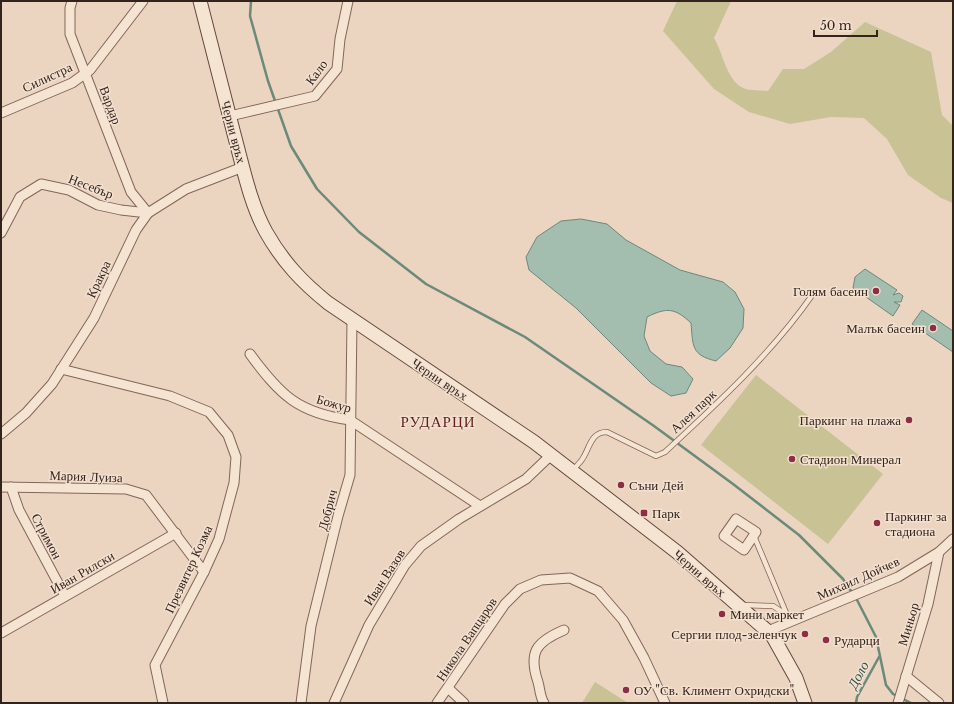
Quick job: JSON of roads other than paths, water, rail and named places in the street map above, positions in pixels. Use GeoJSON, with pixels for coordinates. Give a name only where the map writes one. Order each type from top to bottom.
{"type":"FeatureCollection","features":[{"type":"Feature","properties":{"kind":"street","name":"Вардар"},"geometry":{"type":"LineString","coordinates":[[72,1],[70,8],[70,34],[131,192],[148,213]]}},
{"type":"Feature","properties":{"kind":"street","name":"Силистра"},"geometry":{"type":"LineString","coordinates":[[1,112],[72,83],[90,70],[143,1]]}},
{"type":"Feature","properties":{"kind":"street","name":"Черни връх"},"geometry":{"type":"LineString","coordinates":[[200,1],[253,202],[266,231],[281,256],[301,281],[352,320],[551,455],[676,552],[772,635],[796,678],[805,703]]}},
{"type":"Feature","properties":{"kind":"street","name":"Кало"},"geometry":{"type":"LineString","coordinates":[[230,116],[314,96],[337,69],[340,39],[347,2]]}},
{"type":"Feature","properties":{"kind":"street","name":"Кракра"},"geometry":{"type":"LineString","coordinates":[[1,434],[26,413],[52,384],[94,318],[136,230],[148,213],[186,189],[243,167]]}},
{"type":"Feature","properties":{"kind":"street","name":"Несебър"},"geometry":{"type":"LineString","coordinates":[[1,233],[20,197],[41,184],[69,190],[98,205],[121,210],[148,213]]}},
{"type":"Feature","properties":{"kind":"street","name":"Добрич"},"geometry":{"type":"LineString","coordinates":[[301,703],[311,626],[350,474],[352,320]]}},
{"type":"Feature","properties":{"kind":"street","name":"Божур"},"geometry":{"type":"LineString","coordinates":[[250,354],[267,378],[288,398],[308,409],[334,418],[350,420],[480,506]]}},
{"type":"Feature","properties":{"kind":"street","name":"Презвитер Козма"},"geometry":{"type":"LineString","coordinates":[[61,368],[176,398],[209,412],[228,435],[236,457],[234,483],[219,539],[204,572],[155,665],[163,703]]}},
{"type":"Feature","properties":{"kind":"street","name":"Иван Вазов"},"geometry":{"type":"LineString","coordinates":[[334,703],[369,625],[405,565],[421,546],[480,506],[526,479],[551,455]]}},
{"type":"Feature","properties":{"kind":"street","name":"Мария Луиза"},"geometry":{"type":"LineString","coordinates":[[1,487],[126,489],[146,495],[204,572]]}},
{"type":"Feature","properties":{"kind":"street","name":"Стримон"},"geometry":{"type":"LineString","coordinates":[[11,487],[18,510],[65,596]]}},
{"type":"Feature","properties":{"kind":"street","name":"Иван Рилски"},"geometry":{"type":"LineString","coordinates":[[1,633],[176,533]]}},
{"type":"Feature","properties":{"kind":"street","name":"Михаил Дойчев"},"geometry":{"type":"LineString","coordinates":[[768,631],[898,577],[939,552],[953,539]]}},
{"type":"Feature","properties":{"kind":"street","name":"Миньор"},"geometry":{"type":"LineString","coordinates":[[898,703],[928,604],[939,552]]}},
{"type":"Feature","properties":{"kind":"street","name":"Никола Вапцаров"},"geometry":{"type":"LineString","coordinates":[[437,703],[505,604],[520,589],[541,580],[570,578],[598,591],[623,620],[644,658],[664,703]]}},
{"type":"Feature","properties":{"kind":"street"},"geometry":{"type":"LineString","coordinates":[[544,703],[533,668],[535,651],[548,637],[564,630]]}},
{"type":"Feature","properties":{"kind":"street"},"geometry":{"type":"LineString","coordinates":[[906,676],[940,703]]}},
{"type":"Feature","properties":{"kind":"street"},"geometry":{"type":"LineString","coordinates":[[448,688],[464,703]]}},
{"type":"Feature","properties":{"kind":"lane","name":"Алея парк"},"geometry":{"type":"LineString","coordinates":[[572,471],[583,459],[593,437],[601,432],[607,432],[656,456],[665,452],[716,406],[770,347],[813,294]]}},
{"type":"Feature","properties":{"kind":"lane"},"geometry":{"type":"LineString","coordinates":[[738,605],[773,606],[787,615],[754,536]]}},
{"type":"Feature","properties":{"kind":"waterway"},"geometry":{"type":"LineString","coordinates":[[251,1],[250,16],[268,81],[291,146],[317,189],[359,232],[426,284],[525,337],[654,426],[799,535],[843,579],[853,594]]}},
{"type":"Feature","properties":{"kind":"waterway","name":"Доло"},"geometry":{"type":"LineString","coordinates":[[856,598],[876,637],[886,685],[893,694],[911,703]]}},
{"type":"Feature","properties":{"kind":"waterway","name":"Доло"},"geometry":{"type":"LineString","coordinates":[[856,703],[857,697],[879,657]]}},
{"type":"Feature","properties":{"kind":"place","name":"Голям басеин"},"geometry":{"type":"Point","coordinates":[876,291]}},
{"type":"Feature","properties":{"kind":"place","name":"Малък басеин"},"geometry":{"type":"Point","coordinates":[933,328]}},
{"type":"Feature","properties":{"kind":"place","name":"Паркинг на плажа"},"geometry":{"type":"Point","coordinates":[909,420]}},
{"type":"Feature","properties":{"kind":"place","name":"Стадион Минерал"},"geometry":{"type":"Point","coordinates":[792,459]}},
{"type":"Feature","properties":{"kind":"place","name":"Съни Дей"},"geometry":{"type":"Point","coordinates":[621,485]}},
{"type":"Feature","properties":{"kind":"place","name":"Парк"},"geometry":{"type":"Point","coordinates":[644,513]}},
{"type":"Feature","properties":{"kind":"place","name":"Паркинг за стадиона"},"geometry":{"type":"Point","coordinates":[877,523]}},
{"type":"Feature","properties":{"kind":"place","name":"Мини маркет"},"geometry":{"type":"Point","coordinates":[722,614]}},
{"type":"Feature","properties":{"kind":"place","name":"Сергии плод-зеленчук"},"geometry":{"type":"Point","coordinates":[805,634]}},
{"type":"Feature","properties":{"kind":"place","name":"Рударци"},"geometry":{"type":"Point","coordinates":[826,640]}},
{"type":"Feature","properties":{"kind":"place","name":"ОУ \"Св. Климент Охридски\""},"geometry":{"type":"Point","coordinates":[626,690]}},
{"type":"Feature","properties":{"kind":"district","name":"РУДАРЦИ"},"geometry":{"type":"Point","coordinates":[438,422]}}]}
